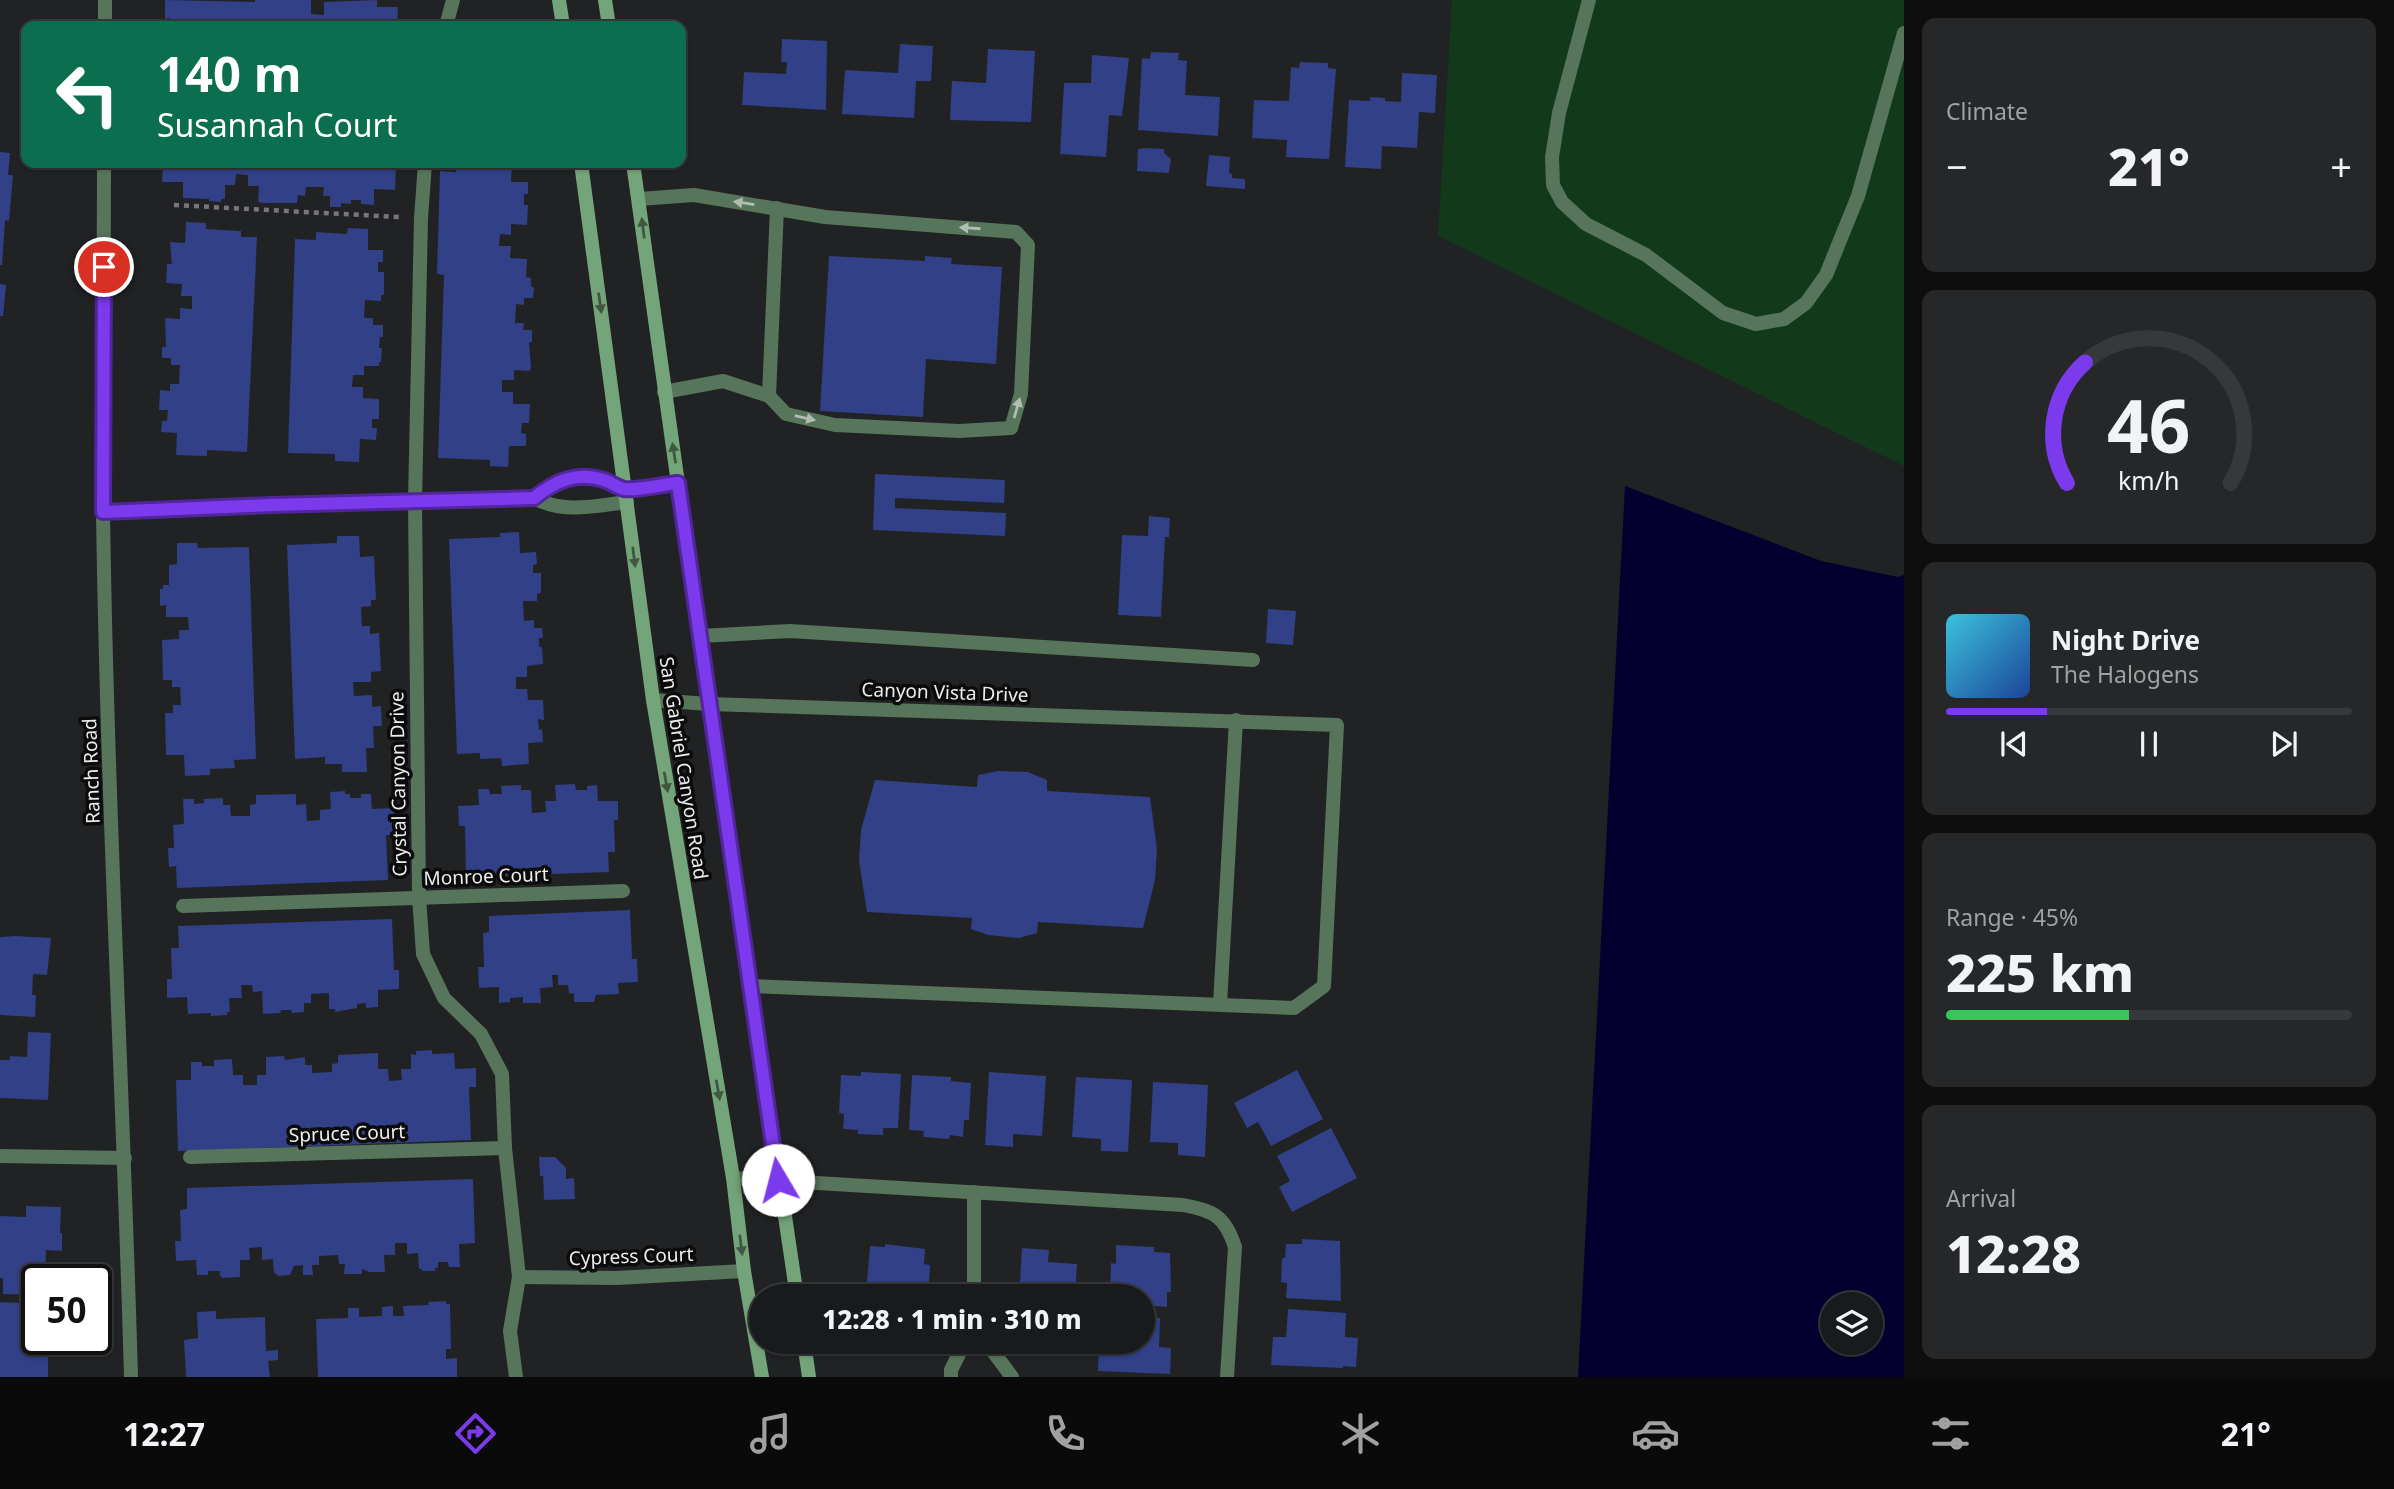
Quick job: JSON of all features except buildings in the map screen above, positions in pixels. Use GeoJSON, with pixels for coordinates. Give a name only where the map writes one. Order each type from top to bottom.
{"type":"FeatureCollection","features":[{"type":"Feature","properties":{"kind":"main road"},"geometry":{"type":"LineString","coordinates":[[559,0],[562,21]]}},
{"type":"Feature","properties":{"kind":"main road"},"geometry":{"type":"LineString","coordinates":[[605,0],[608,21]]}},
{"type":"Feature","properties":{"kind":"main road","name":"San Gabriel Canyon Road"},"geometry":{"type":"LineString","coordinates":[[582,168],[653,699],[733,1178],[744,1271],[762,1377]]}},
{"type":"Feature","properties":{"kind":"main road","name":"San Gabriel Canyon Road"},"geometry":{"type":"LineString","coordinates":[[634,168],[709,704],[795,1284]]}},
{"type":"Feature","properties":{"kind":"main road"},"geometry":{"type":"LineString","coordinates":[[806,1354],[809,1377]]}},
{"type":"Feature","properties":{"kind":"street"},"geometry":{"type":"LineString","coordinates":[[105,0],[105,21]]}},
{"type":"Feature","properties":{"kind":"street"},"geometry":{"type":"LineString","coordinates":[[447,21],[453,0]]}},
{"type":"Feature","properties":{"kind":"street"},"geometry":{"type":"LineString","coordinates":[[1589,0],[1559,113],[1552,157],[1553,185],[1562,202],[1586,224],[1646,255],[1723,313],[1756,324],[1784,319],[1806,303],[1826,275],[1858,196],[1904,33]]}},
{"type":"Feature","properties":{"kind":"street","name":"Ranch Road"},"geometry":{"type":"LineString","coordinates":[[104,168],[103,512],[115,962],[125,1158],[131,1377]]}},
{"type":"Feature","properties":{"kind":"street","name":"Crystal Canyon Drive"},"geometry":{"type":"LineString","coordinates":[[425,168],[421,218],[415,502],[419,897],[423,954],[444,998],[481,1034],[502,1074],[505,1148],[519,1277],[510,1331],[516,1377]]}},
{"type":"Feature","properties":{"kind":"street"},"geometry":{"type":"LineString","coordinates":[[639,199],[694,195],[825,217],[1016,232],[1028,245],[1021,394],[1011,428],[959,431],[835,425],[786,414],[769,396],[723,381],[664,392]]}},
{"type":"Feature","properties":{"kind":"street"},"geometry":{"type":"LineString","coordinates":[[769,396],[777,208]]}},
{"type":"Feature","properties":{"kind":"street"},"geometry":{"type":"LineString","coordinates":[[534,498],[551,485],[584,476],[603,480],[626,495]]}},
{"type":"Feature","properties":{"kind":"street"},"geometry":{"type":"LineString","coordinates":[[103,512],[534,498],[546,505],[577,508],[678,483]]}},
{"type":"Feature","properties":{"kind":"street"},"geometry":{"type":"LineString","coordinates":[[700,636],[790,631],[1253,660]]}},
{"type":"Feature","properties":{"kind":"street","name":"Canyon Vista Drive"},"geometry":{"type":"LineString","coordinates":[[653,699],[709,704],[1337,725],[1324,986],[1294,1008],[752,986]]}},
{"type":"Feature","properties":{"kind":"street"},"geometry":{"type":"LineString","coordinates":[[1220,1004],[1236,720]]}},
{"type":"Feature","properties":{"kind":"street","name":"Monroe Court"},"geometry":{"type":"LineString","coordinates":[[183,906],[623,891]]}},
{"type":"Feature","properties":{"kind":"street","name":"Spruce Court"},"geometry":{"type":"LineString","coordinates":[[190,1157],[505,1148]]}},
{"type":"Feature","properties":{"kind":"street"},"geometry":{"type":"LineString","coordinates":[[0,1156],[125,1158]]}},
{"type":"Feature","properties":{"kind":"street"},"geometry":{"type":"LineString","coordinates":[[733,1178],[1183,1205],[1210,1211],[1229,1227],[1235,1247],[1227,1377]]}},
{"type":"Feature","properties":{"kind":"street"},"geometry":{"type":"LineString","coordinates":[[974,1192],[974,1284]]}},
{"type":"Feature","properties":{"kind":"street","name":"Cypress Court"},"geometry":{"type":"LineString","coordinates":[[519,1277],[617,1278],[744,1271]]}},
{"type":"Feature","properties":{"kind":"street"},"geometry":{"type":"LineString","coordinates":[[951,1377],[951,1370],[959,1354]]}},
{"type":"Feature","properties":{"kind":"street"},"geometry":{"type":"LineString","coordinates":[[995,1354],[1012,1377]]}},
{"type":"Feature","properties":{"kind":"path"},"geometry":{"type":"LineString","coordinates":[[174,205],[421,218]]}},
{"type":"Feature","properties":{"kind":"green space"},"geometry":{"type":"Polygon","coordinates":[[[1452,0],[1904,0],[1904,466],[1438,236],[1452,0]]]}},
{"type":"Feature","properties":{"kind":"shaded area"},"geometry":{"type":"Polygon","coordinates":[[[1625,486],[1821,561],[1898,577],[1904,575],[1904,1377],[1578,1377],[1625,486]]]}},
{"type":"Feature","properties":{"kind":"route"},"geometry":{"type":"LineString","coordinates":[[104,267],[103,512],[534,498],[551,485],[584,476],[625,489],[678,483],[778,1180]]}}]}
